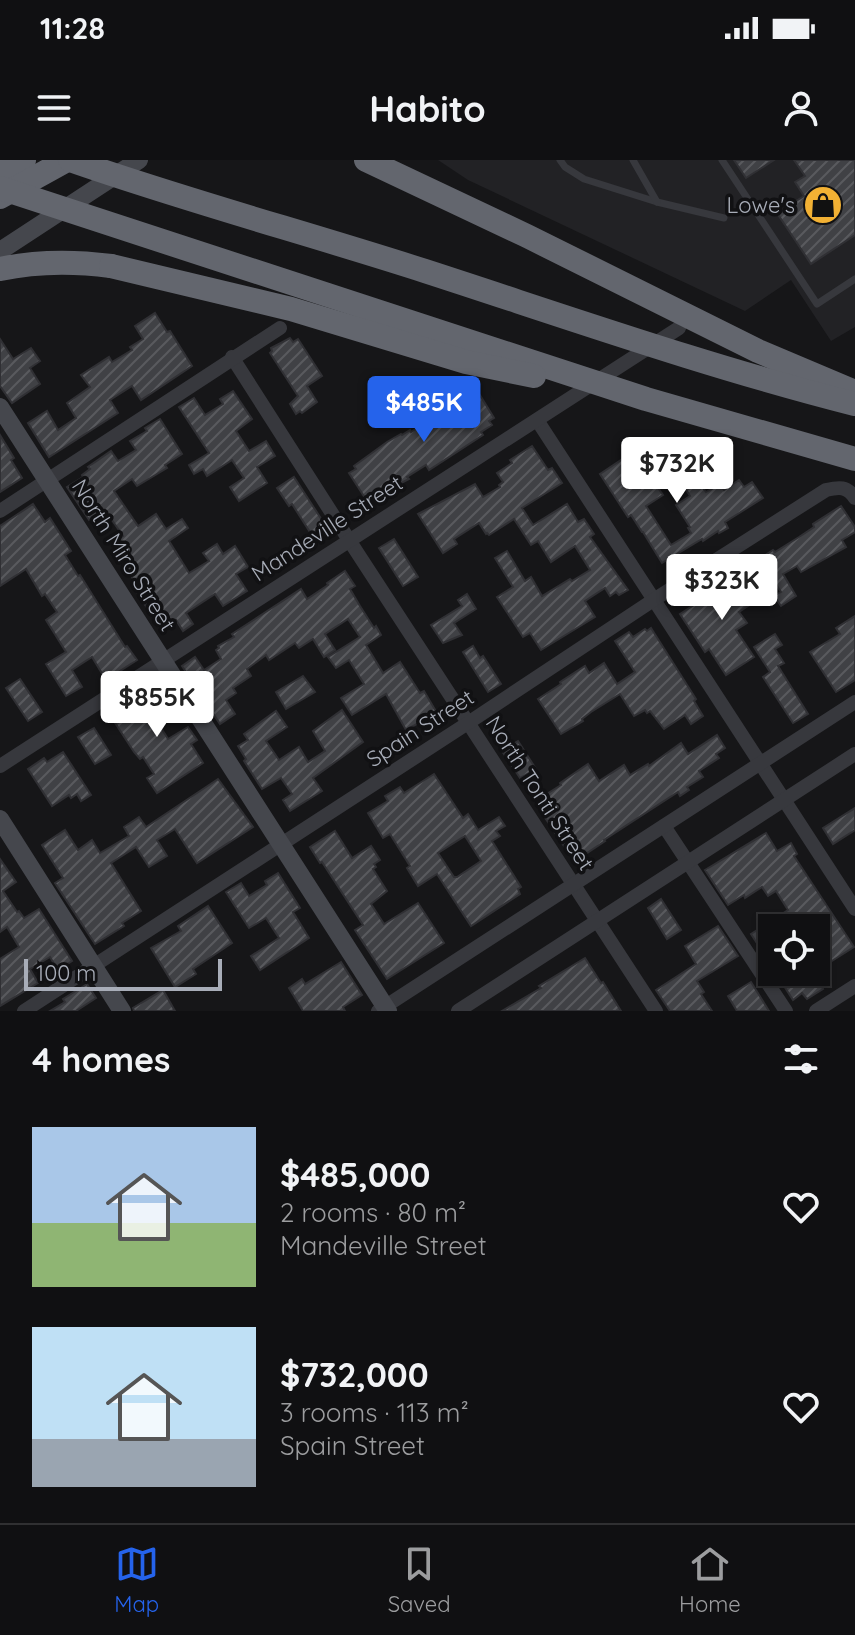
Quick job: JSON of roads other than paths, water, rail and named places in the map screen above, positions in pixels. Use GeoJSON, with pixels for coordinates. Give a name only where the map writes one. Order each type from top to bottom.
{"type":"FeatureCollection","features":[{"type":"Feature","properties":{"kind":"highway"},"geometry":{"type":"LineString","coordinates":[[0,173],[24,160]]}},
{"type":"Feature","properties":{"kind":"highway"},"geometry":{"type":"LineString","coordinates":[[0,197],[69,160],[775,384],[855,404]]}},
{"type":"Feature","properties":{"kind":"highway"},"geometry":{"type":"LineString","coordinates":[[366,160],[758,351],[855,392]]}},
{"type":"Feature","properties":{"kind":"highway"},"geometry":{"type":"LineString","coordinates":[[0,188],[646,399],[855,459]]}},
{"type":"Feature","properties":{"kind":"highway"},"geometry":{"type":"LineString","coordinates":[[0,269],[58,261],[111,266],[291,309],[466,362],[646,399]]}},
{"type":"Feature","properties":{"kind":"street"},"geometry":{"type":"LineString","coordinates":[[0,251],[139,160]]}},
{"type":"Feature","properties":{"kind":"street"},"geometry":{"type":"LineString","coordinates":[[0,511],[280,328]]}},
{"type":"Feature","properties":{"kind":"street","name":"Mandeville Street"},"geometry":{"type":"LineString","coordinates":[[0,766],[679,328]]}},
{"type":"Feature","properties":{"kind":"street","name":"North Tonti Street"},"geometry":{"type":"LineString","coordinates":[[232,357],[656,1011]]}},
{"type":"Feature","properties":{"kind":"street","name":"North Miro Street"},"geometry":{"type":"LineString","coordinates":[[0,407],[281,843],[384,1009]]}},
{"type":"Feature","properties":{"kind":"street"},"geometry":{"type":"LineString","coordinates":[[537,420],[855,909]]}},
{"type":"Feature","properties":{"kind":"street","name":"Spain Street"},"geometry":{"type":"LineString","coordinates":[[24,1011],[826,490],[841,486],[855,498]]}},
{"type":"Feature","properties":{"kind":"street"},"geometry":{"type":"LineString","coordinates":[[384,1009],[855,702]]}},
{"type":"Feature","properties":{"kind":"street"},"geometry":{"type":"LineString","coordinates":[[458,1011],[855,754]]}},
{"type":"Feature","properties":{"kind":"street"},"geometry":{"type":"LineString","coordinates":[[0,819],[122,1011]]}},
{"type":"Feature","properties":{"kind":"street"},"geometry":{"type":"LineString","coordinates":[[664,826],[786,1011]]}},
{"type":"Feature","properties":{"kind":"street"},"geometry":{"type":"LineString","coordinates":[[816,1011],[855,986]]}},
{"type":"Feature","properties":{"kind":"lane"},"geometry":{"type":"LineString","coordinates":[[560,160],[584,179],[657,202],[724,218]]}},
{"type":"Feature","properties":{"kind":"lane"},"geometry":{"type":"LineString","coordinates":[[633,160],[657,202]]}},
{"type":"Feature","properties":{"kind":"lane"},"geometry":{"type":"LineString","coordinates":[[722,160],[817,304],[855,279]]}},
{"type":"Feature","properties":{"kind":"place","name":"Lowe's"},"geometry":{"type":"Point","coordinates":[823,205]}}]}
